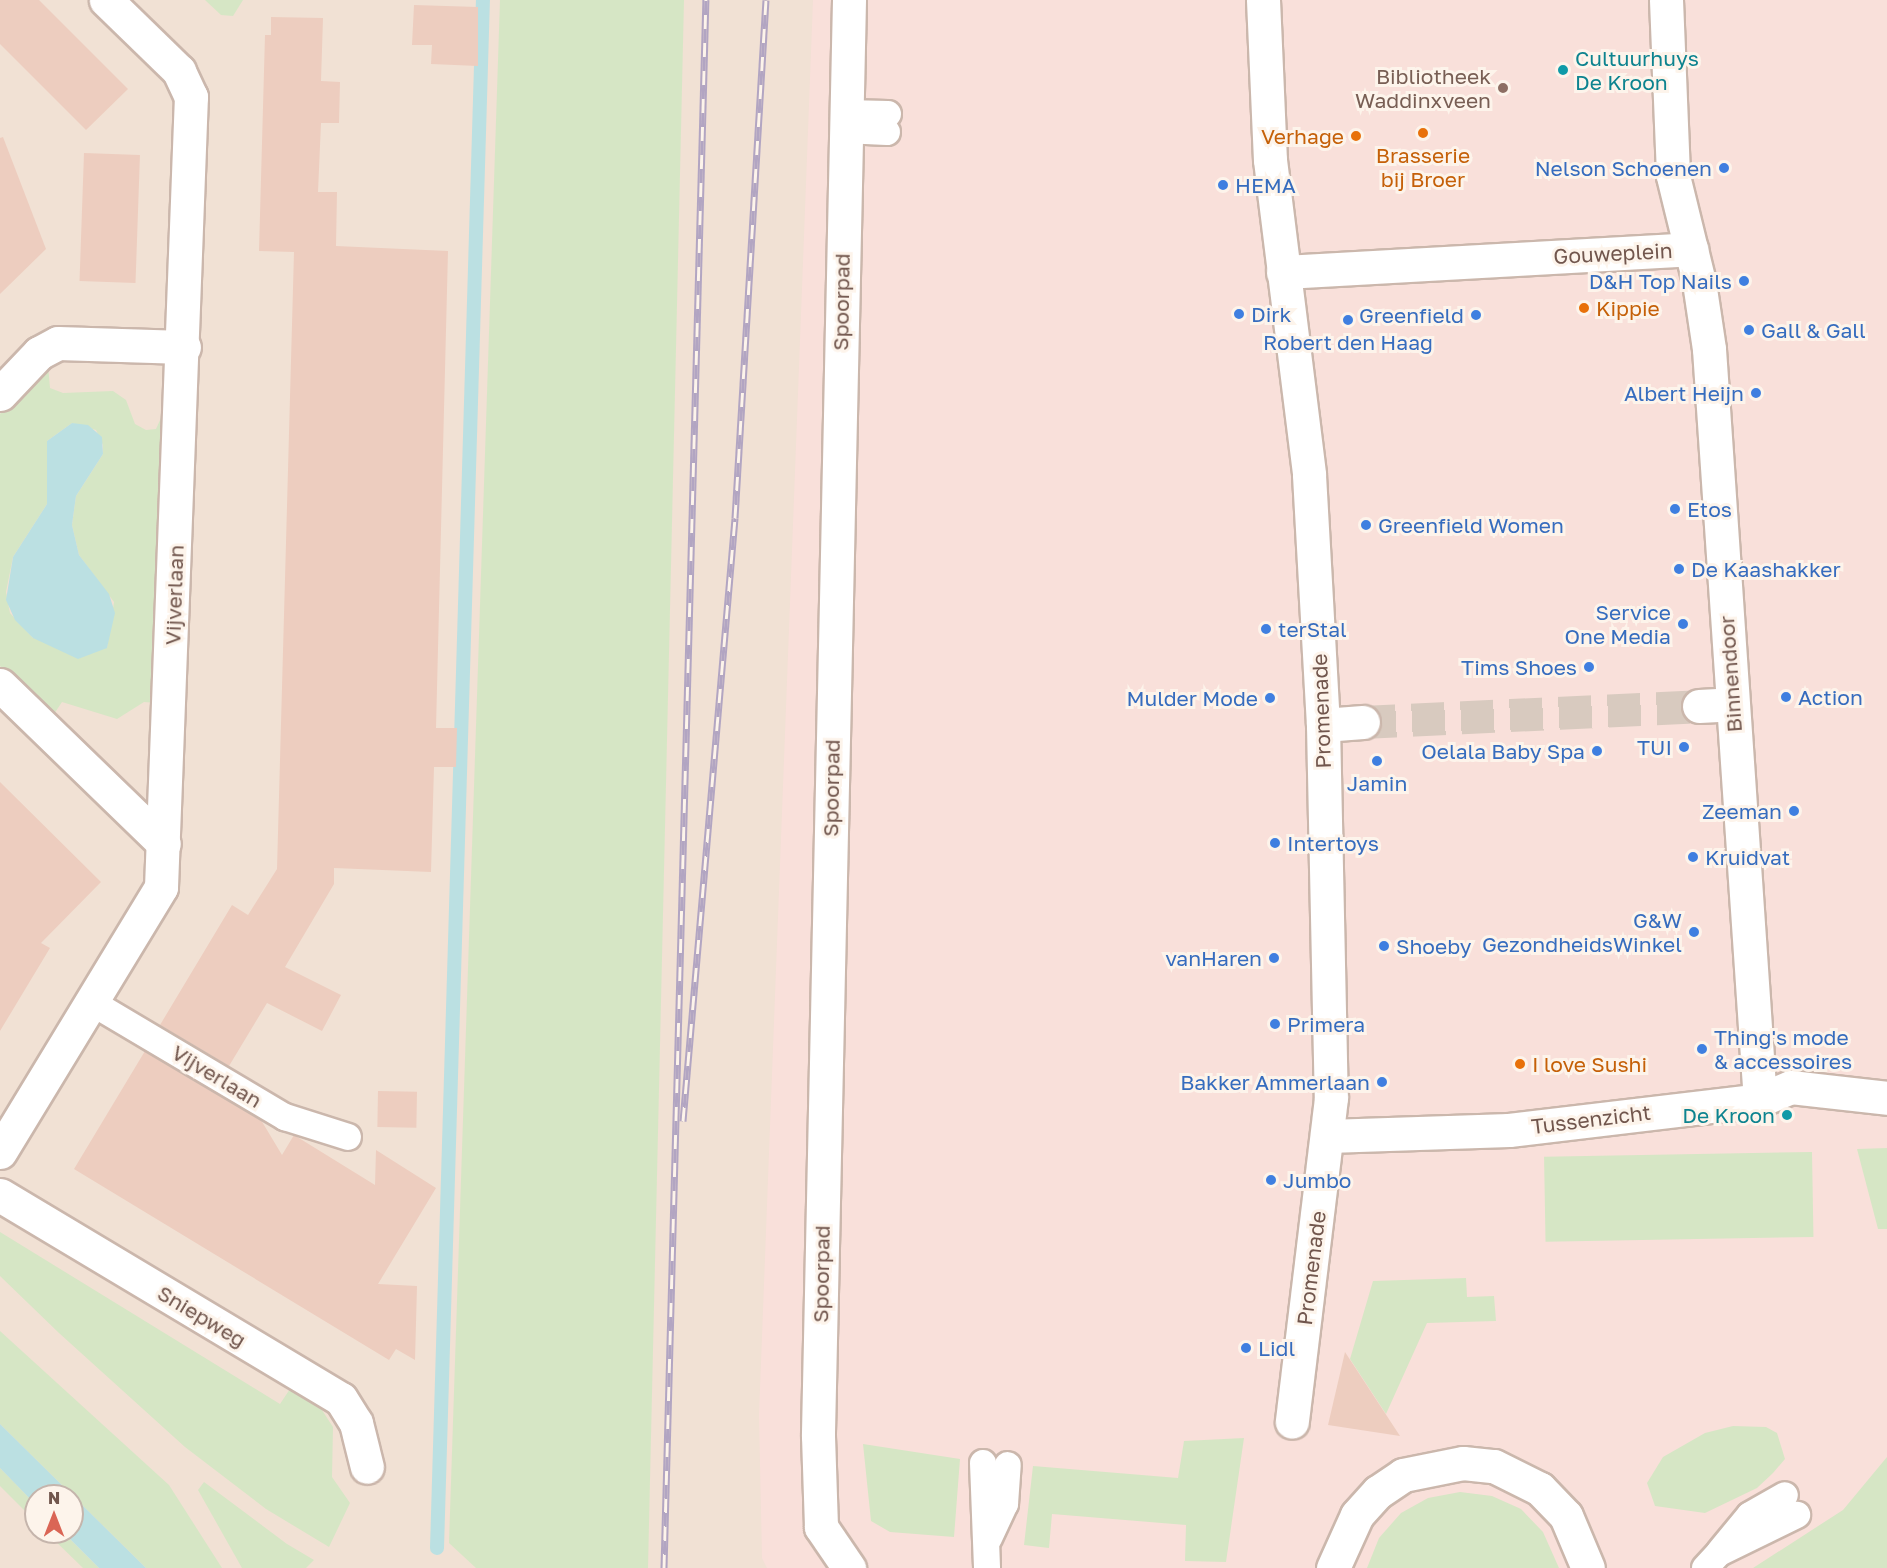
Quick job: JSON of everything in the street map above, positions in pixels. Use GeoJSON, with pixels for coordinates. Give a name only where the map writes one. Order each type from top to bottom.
{"type":"FeatureCollection","features":[{"type":"Feature","properties":{"kind":"street","name":"Vijverlaan"},"geometry":{"type":"LineString","coordinates":[[0,1152],[161,887],[184,347],[191,97],[179,71],[106,0]]}},
{"type":"Feature","properties":{"kind":"street","name":"Spoorpad"},"geometry":{"type":"LineString","coordinates":[[849,0],[844,122],[818,1436],[821,1527],[849,1568]]}},
{"type":"Feature","properties":{"kind":"street","name":"Promenade"},"geometry":{"type":"LineString","coordinates":[[1263,0],[1270,160],[1309,474],[1323,725],[1328,1137],[1292,1422]]}},
{"type":"Feature","properties":{"kind":"street","name":"Gouweplein"},"geometry":{"type":"LineString","coordinates":[[1283,272],[1691,249],[1673,176],[1666,0]]}},
{"type":"Feature","properties":{"kind":"street","name":"Binnendoor"},"geometry":{"type":"LineString","coordinates":[[1691,249],[1709,349],[1760,1100]]}},
{"type":"Feature","properties":{"kind":"street"},"geometry":{"type":"LineString","coordinates":[[0,393],[39,353],[58,343],[184,347]]}},
{"type":"Feature","properties":{"kind":"street"},"geometry":{"type":"LineString","coordinates":[[0,685],[164,844]]}},
{"type":"Feature","properties":{"kind":"street"},"geometry":{"type":"LineString","coordinates":[[1699,706],[1732,704]]}},
{"type":"Feature","properties":{"kind":"street"},"geometry":{"type":"LineString","coordinates":[[1323,725],[1363,722]]}},
{"type":"Feature","properties":{"kind":"street","name":"Tussenzicht"},"geometry":{"type":"LineString","coordinates":[[1328,1137],[1509,1130],[1760,1100],[1791,1087],[1887,1098]]}},
{"type":"Feature","properties":{"kind":"street","name":"Sniepweg"},"geometry":{"type":"LineString","coordinates":[[0,1195],[341,1399],[356,1423],[367,1467]]}},
{"type":"Feature","properties":{"kind":"street"},"geometry":{"type":"LineString","coordinates":[[1333,1568],[1357,1515],[1378,1492],[1403,1475],[1463,1462],[1494,1466],[1540,1489],[1566,1516],[1588,1568]]}},
{"type":"Feature","properties":{"kind":"lane"},"geometry":{"type":"LineString","coordinates":[[844,122],[887,123]]}},
{"type":"Feature","properties":{"kind":"lane","name":"Vijverlaan"},"geometry":{"type":"LineString","coordinates":[[91,1002],[285,1117],[348,1137]]}},
{"type":"Feature","properties":{"kind":"lane"},"geometry":{"type":"LineString","coordinates":[[987,1568],[989,1538],[982,1503],[995,1464]]}},
{"type":"Feature","properties":{"kind":"lane"},"geometry":{"type":"LineString","coordinates":[[1712,1560],[1761,1537],[1791,1505]]}},
{"type":"Feature","properties":{"kind":"shaded area"},"geometry":{"type":"Polygon","coordinates":[[[0,0],[1887,0],[1887,1568],[0,1568],[0,0]]]}},
{"type":"Feature","properties":{"kind":"shaded area"},"geometry":{"type":"Polygon","coordinates":[[[813,0],[1887,0],[1887,1568],[767,1568],[762,1558],[759,1415],[813,0]]]}},
{"type":"Feature","properties":{"kind":"green space"},"geometry":{"type":"Polygon","coordinates":[[[205,0],[243,0],[233,16],[221,15],[205,0]]]}},
{"type":"Feature","properties":{"kind":"green space"},"geometry":{"type":"Polygon","coordinates":[[[500,0],[684,0],[648,1568],[476,1568],[449,1543],[500,0]]]}},
{"type":"Feature","properties":{"kind":"green space"},"geometry":{"type":"Polygon","coordinates":[[[48,365],[50,388],[63,393],[113,391],[126,400],[135,424],[146,430],[156,429],[165,409],[157,703],[144,702],[117,719],[62,702],[52,717],[0,666],[0,414],[48,365]],[[72,423],[47,441],[47,504],[13,557],[6,592],[10,613],[33,638],[107,648],[114,602],[79,555],[72,525],[76,496],[103,454],[103,445],[96,430],[72,423]]]}},
{"type":"Feature","properties":{"kind":"green space"},"geometry":{"type":"Polygon","coordinates":[[[1887,1148],[1887,1229],[1878,1229],[1857,1149],[1887,1148]]]}},
{"type":"Feature","properties":{"kind":"green space"},"geometry":{"type":"Polygon","coordinates":[[[1812,1152],[1813,1237],[1546,1242],[1544,1157],[1812,1152]]]}},
{"type":"Feature","properties":{"kind":"green space"},"geometry":{"type":"Polygon","coordinates":[[[0,1232],[280,1404],[290,1389],[320,1407],[333,1427],[332,1477],[350,1503],[329,1547],[266,1509],[185,1447],[59,1333],[0,1276],[0,1232]]]}},
{"type":"Feature","properties":{"kind":"green space"},"geometry":{"type":"Polygon","coordinates":[[[1466,1278],[1467,1297],[1494,1296],[1496,1321],[1427,1323],[1386,1414],[1350,1359],[1373,1281],[1466,1278]]]}},
{"type":"Feature","properties":{"kind":"green space"},"geometry":{"type":"Polygon","coordinates":[[[0,1331],[169,1485],[222,1568],[146,1568],[84,1507],[84,1484],[61,1484],[0,1424],[0,1331]]]}},
{"type":"Feature","properties":{"kind":"green space"},"geometry":{"type":"Polygon","coordinates":[[[1733,1426],[1766,1427],[1777,1433],[1785,1459],[1757,1488],[1705,1513],[1655,1506],[1647,1483],[1663,1457],[1705,1433],[1733,1426]]]}},
{"type":"Feature","properties":{"kind":"green space"},"geometry":{"type":"Polygon","coordinates":[[[1244,1438],[1226,1562],[1185,1561],[1186,1525],[1052,1514],[1049,1548],[1024,1545],[1033,1466],[1178,1478],[1184,1441],[1244,1438]]]}},
{"type":"Feature","properties":{"kind":"green space"},"geometry":{"type":"Polygon","coordinates":[[[863,1444],[960,1459],[954,1537],[890,1532],[871,1521],[863,1444]]]}},
{"type":"Feature","properties":{"kind":"green space"},"geometry":{"type":"Polygon","coordinates":[[[1887,1457],[1887,1568],[1753,1568],[1843,1510],[1887,1457]]]}},
{"type":"Feature","properties":{"kind":"green space"},"geometry":{"type":"Polygon","coordinates":[[[0,1468],[24,1493],[24,1510],[0,1486],[0,1468]]]}},
{"type":"Feature","properties":{"kind":"green space"},"geometry":{"type":"Polygon","coordinates":[[[204,1482],[287,1544],[314,1560],[306,1568],[242,1568],[198,1490],[204,1482]]]}},
{"type":"Feature","properties":{"kind":"green space"},"geometry":{"type":"Polygon","coordinates":[[[1460,1492],[1492,1496],[1521,1509],[1543,1532],[1559,1568],[1367,1568],[1379,1538],[1401,1513],[1428,1498],[1460,1492]]]}},
{"type":"Feature","properties":{"kind":"green space"},"geometry":{"type":"Polygon","coordinates":[[[58,1544],[75,1544],[99,1568],[83,1568],[58,1544]]]}},
{"type":"Feature","properties":{"kind":"water"},"geometry":{"type":"Polygon","coordinates":[[[72,423],[88,425],[102,437],[103,454],[76,496],[72,525],[79,555],[109,594],[115,613],[107,648],[78,659],[33,638],[15,620],[6,600],[13,557],[47,504],[47,441],[72,423]]]}},
{"type":"Feature","properties":{"kind":"water"},"geometry":{"type":"Polygon","coordinates":[[[0,1424],[61,1484],[24,1484],[24,1493],[0,1468],[0,1424]]]}},
{"type":"Feature","properties":{"kind":"water"},"geometry":{"type":"Polygon","coordinates":[[[84,1507],[146,1568],[99,1568],[75,1544],[84,1544],[84,1507]]]}},
{"type":"Feature","properties":{"kind":"building"},"geometry":{"type":"Polygon","coordinates":[[[0,0],[39,0],[128,89],[86,130],[0,44],[0,0]]]}},
{"type":"Feature","properties":{"kind":"building"},"geometry":{"type":"Polygon","coordinates":[[[414,5],[478,7],[478,66],[431,64],[432,45],[412,45],[414,5]]]}},
{"type":"Feature","properties":{"kind":"building"},"geometry":{"type":"Polygon","coordinates":[[[271,17],[323,18],[321,81],[340,82],[339,123],[321,123],[318,192],[337,192],[336,246],[448,251],[436,728],[457,728],[456,767],[434,767],[431,872],[334,868],[334,884],[285,967],[341,995],[322,1031],[267,1003],[229,1066],[160,1025],[232,905],[248,915],[277,869],[294,252],[259,251],[265,35],[271,35],[271,17]]]}},
{"type":"Feature","properties":{"kind":"building"},"geometry":{"type":"Polygon","coordinates":[[[3,137],[46,249],[0,294],[0,138],[3,137]]]}},
{"type":"Feature","properties":{"kind":"building"},"geometry":{"type":"Polygon","coordinates":[[[84,153],[140,155],[135,283],[80,281],[84,153]]]}},
{"type":"Feature","properties":{"kind":"building"},"geometry":{"type":"Polygon","coordinates":[[[0,782],[101,882],[41,943],[50,948],[0,1031],[0,782]]]}},
{"type":"Feature","properties":{"kind":"building"},"geometry":{"type":"Polygon","coordinates":[[[145,1051],[261,1120],[282,1155],[294,1135],[375,1185],[376,1150],[436,1188],[378,1284],[417,1286],[415,1360],[396,1349],[389,1360],[74,1169],[145,1051]]]}},
{"type":"Feature","properties":{"kind":"building"},"geometry":{"type":"Polygon","coordinates":[[[378,1091],[417,1092],[416,1128],[377,1127],[378,1091]]]}},
{"type":"Feature","properties":{"kind":"building"},"geometry":{"type":"Polygon","coordinates":[[[1345,1352],[1400,1436],[1328,1425],[1345,1352]]]}},
{"type":"Feature","properties":{"kind":"waterway"},"geometry":{"type":"LineString","coordinates":[[437,1548],[483,0]]}},
{"type":"Feature","properties":{"kind":"tunnel"},"geometry":{"type":"LineString","coordinates":[[1363,722],[1699,706]]}},
{"type":"Feature","properties":{"kind":"railway"},"geometry":{"type":"LineString","coordinates":[[664,1568],[706,0]]}},
{"type":"Feature","properties":{"kind":"railway"},"geometry":{"type":"LineString","coordinates":[[683,1121],[735,518],[766,0]]}},
{"type":"Feature","properties":{"kind":"place","name":"Cultuurhuys De Kroon"},"geometry":{"type":"Point","coordinates":[1563,70]}},
{"type":"Feature","properties":{"kind":"place","name":"Bibliotheek Waddinxveen"},"geometry":{"type":"Point","coordinates":[1503,88]}},
{"type":"Feature","properties":{"kind":"place","name":"Brasserie bij Broer"},"geometry":{"type":"Point","coordinates":[1423,133]}},
{"type":"Feature","properties":{"kind":"place","name":"Verhage"},"geometry":{"type":"Point","coordinates":[1356,136]}},
{"type":"Feature","properties":{"kind":"place","name":"Nelson Schoenen"},"geometry":{"type":"Point","coordinates":[1724,168]}},
{"type":"Feature","properties":{"kind":"place","name":"HEMA"},"geometry":{"type":"Point","coordinates":[1223,185]}},
{"type":"Feature","properties":{"kind":"place","name":"D&H Top Nails"},"geometry":{"type":"Point","coordinates":[1744,281]}},
{"type":"Feature","properties":{"kind":"place","name":"Kippie"},"geometry":{"type":"Point","coordinates":[1584,308]}},
{"type":"Feature","properties":{"kind":"place","name":"Dirk"},"geometry":{"type":"Point","coordinates":[1239,314]}},
{"type":"Feature","properties":{"kind":"place","name":"Greenfield"},"geometry":{"type":"Point","coordinates":[1476,315]}},
{"type":"Feature","properties":{"kind":"place","name":"Robert den Haag"},"geometry":{"type":"Point","coordinates":[1348,320]}},
{"type":"Feature","properties":{"kind":"place","name":"Gall & Gall"},"geometry":{"type":"Point","coordinates":[1749,330]}},
{"type":"Feature","properties":{"kind":"place","name":"Albert Heijn"},"geometry":{"type":"Point","coordinates":[1756,393]}},
{"type":"Feature","properties":{"kind":"place","name":"Etos"},"geometry":{"type":"Point","coordinates":[1675,509]}},
{"type":"Feature","properties":{"kind":"place","name":"Greenfield Women"},"geometry":{"type":"Point","coordinates":[1366,525]}},
{"type":"Feature","properties":{"kind":"place","name":"De Kaashakker"},"geometry":{"type":"Point","coordinates":[1679,569]}},
{"type":"Feature","properties":{"kind":"place","name":"Service One Media"},"geometry":{"type":"Point","coordinates":[1683,624]}},
{"type":"Feature","properties":{"kind":"place","name":"terStal"},"geometry":{"type":"Point","coordinates":[1266,629]}},
{"type":"Feature","properties":{"kind":"place","name":"Tims Shoes"},"geometry":{"type":"Point","coordinates":[1589,667]}},
{"type":"Feature","properties":{"kind":"place","name":"Action"},"geometry":{"type":"Point","coordinates":[1786,697]}},
{"type":"Feature","properties":{"kind":"place","name":"Mulder Mode"},"geometry":{"type":"Point","coordinates":[1270,698]}},
{"type":"Feature","properties":{"kind":"place","name":"TUI"},"geometry":{"type":"Point","coordinates":[1684,747]}},
{"type":"Feature","properties":{"kind":"place","name":"Oelala Baby Spa"},"geometry":{"type":"Point","coordinates":[1597,751]}},
{"type":"Feature","properties":{"kind":"place","name":"Jamin"},"geometry":{"type":"Point","coordinates":[1377,761]}},
{"type":"Feature","properties":{"kind":"place","name":"Zeeman"},"geometry":{"type":"Point","coordinates":[1794,811]}},
{"type":"Feature","properties":{"kind":"place","name":"Intertoys"},"geometry":{"type":"Point","coordinates":[1275,843]}},
{"type":"Feature","properties":{"kind":"place","name":"Kruidvat"},"geometry":{"type":"Point","coordinates":[1693,857]}},
{"type":"Feature","properties":{"kind":"place","name":"G&W GezondheidsWinkel"},"geometry":{"type":"Point","coordinates":[1694,932]}},
{"type":"Feature","properties":{"kind":"place","name":"Shoeby"},"geometry":{"type":"Point","coordinates":[1384,946]}},
{"type":"Feature","properties":{"kind":"place","name":"vanHaren"},"geometry":{"type":"Point","coordinates":[1274,958]}},
{"type":"Feature","properties":{"kind":"place","name":"Primera"},"geometry":{"type":"Point","coordinates":[1275,1024]}},
{"type":"Feature","properties":{"kind":"place","name":"Thing's mode & accessoires"},"geometry":{"type":"Point","coordinates":[1702,1049]}},
{"type":"Feature","properties":{"kind":"place","name":"I love Sushi"},"geometry":{"type":"Point","coordinates":[1520,1064]}},
{"type":"Feature","properties":{"kind":"place","name":"Bakker Ammerlaan"},"geometry":{"type":"Point","coordinates":[1382,1082]}},
{"type":"Feature","properties":{"kind":"place","name":"De Kroon"},"geometry":{"type":"Point","coordinates":[1787,1115]}},
{"type":"Feature","properties":{"kind":"place","name":"Jumbo"},"geometry":{"type":"Point","coordinates":[1271,1180]}},
{"type":"Feature","properties":{"kind":"place","name":"Lidl"},"geometry":{"type":"Point","coordinates":[1246,1348]}}]}
